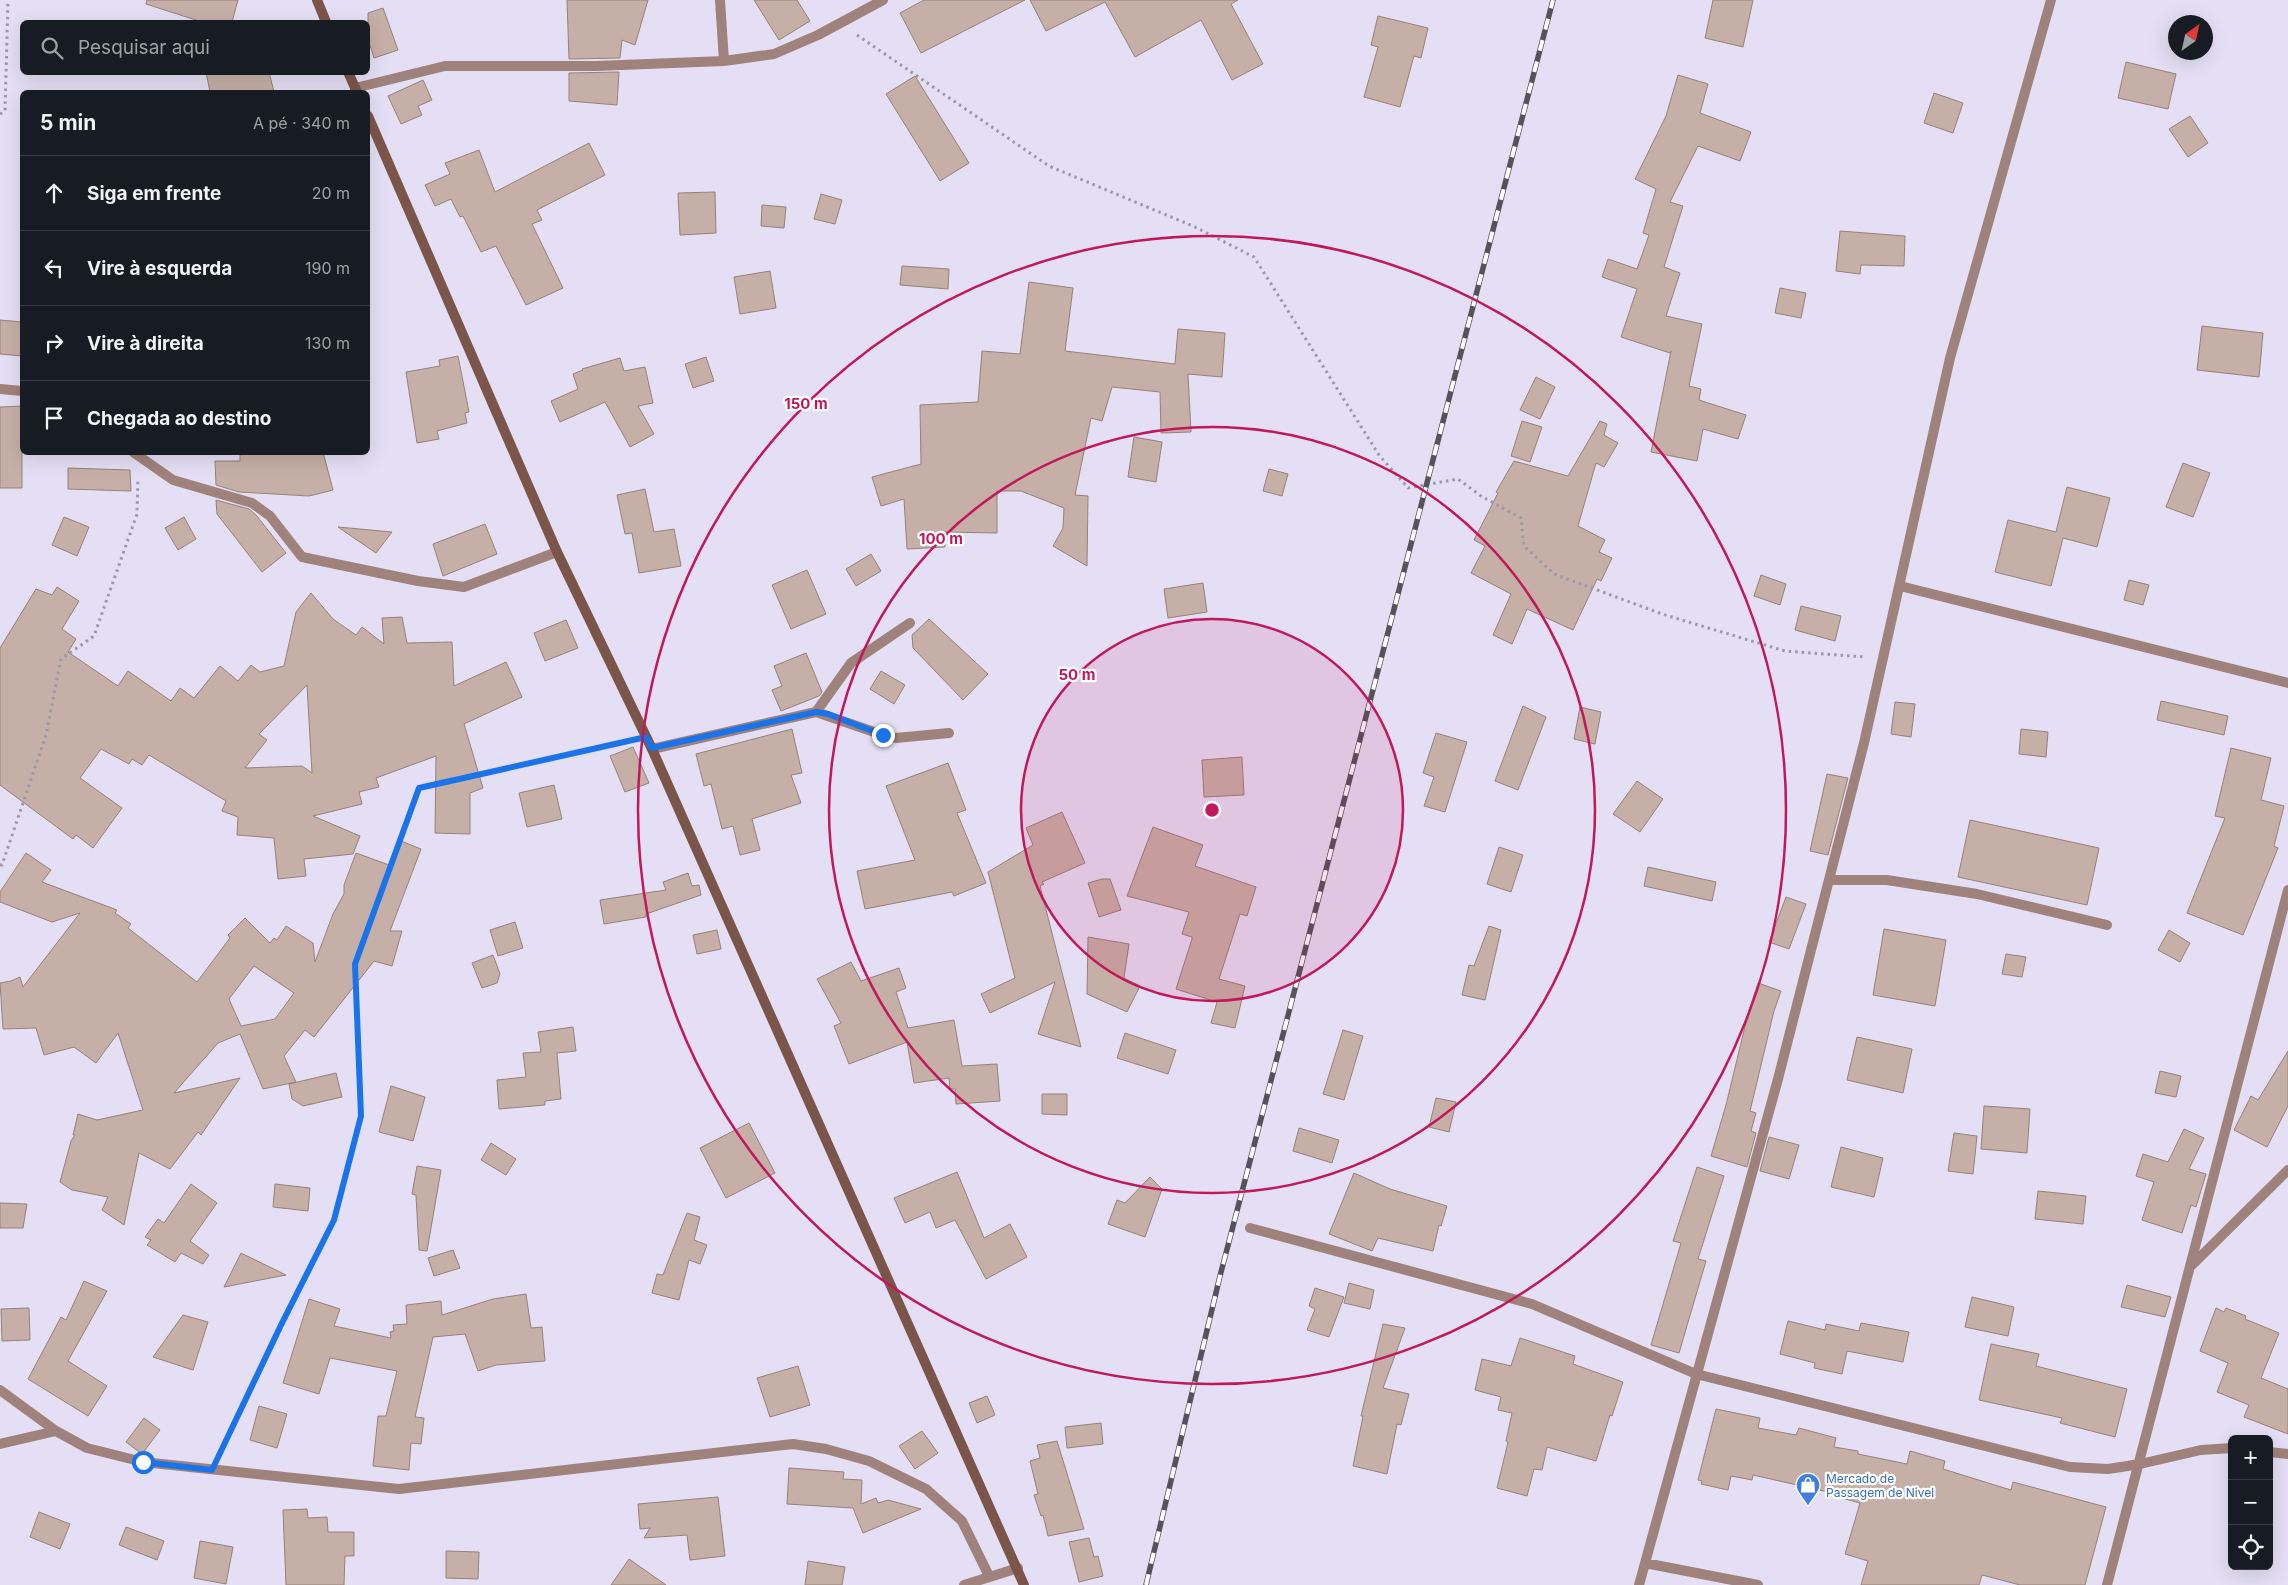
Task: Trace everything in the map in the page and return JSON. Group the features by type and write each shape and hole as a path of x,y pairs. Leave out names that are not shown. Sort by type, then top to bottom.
{"main road":[{"path":"317,0 325,20"},
{"path":"349,75 356,90"},
{"path":"370,121 557,552 652,748 1024,1585"}],"street":[{"path":"720,0 724,61"},
{"path":"356,90 445,66 596,66 724,61 774,54 840,24 883,0"},
{"path":"1639,1585 1778,1079 1829,880 1900,586 1950,358 2051,0"},
{"path":"0,389 20,391"},
{"path":"136,455 173,480 252,503 270,516 302,557 418,581 464,587 557,552"},
{"path":"1900,586 2288,683"},
{"path":"816,712 851,663 910,623"},
{"path":"652,748 816,712 896,738 949,733"},
{"path":"1829,880 1887,880 1968,892 2106,925"},
{"path":"2108,1585 2288,890"},
{"path":"2192,1266 2288,1170"},
{"path":"1250,1228 1532,1304 1696,1374 2070,1467 2108,1470 2201,1450 2228,1448"},
{"path":"0,1390 56,1430 88,1448 143,1462 399,1489 793,1444 826,1449 870,1461 926,1489 962,1521 989,1576"},
{"path":"0,1444 56,1430"},
{"path":"2273,1452 2288,1454"},
{"path":"1645,1563 1758,1585"},
{"path":"964,1585 1018,1568"}],"path":[{"path":"0,114 5,111 8,0"},
{"path":"840,24 1049,166 1195,227 1254,257 1379,455 1408,488 1458,479 1481,496 1520,518 1524,546 1554,574 1662,614 1785,651 1883,658"},
{"path":"0,865 46,735 61,659 94,636 137,514 136,455"},
{"path":"212,1470 281,1325 334,1220 361,1116 355,964 419,788 646,737"}],"building":[{"path":"147,0 238,0 233,20 196,20 146,4"},
{"path":"567,0 648,0 635,45 622,40 620,58 569,59"},
{"path":"754,0 797,0 810,21 779,40"},
{"path":"924,0 1025,0 921,53 900,13"},
{"path":"1030,0 1238,0 1231,4 1263,64 1232,80 1201,20 1135,57 1105,2 1046,31"},
{"path":"1713,0 1753,0 1743,47 1705,38"},
{"path":"383,8 398,50 374,58 370,45 370,20 368,20 368,13"},
{"path":"1378,16 1428,28 1421,58 1414,56 1400,107 1364,97 1378,47 1371,45"},
{"path":"2126,62 2176,74 2168,109 2118,98"},
{"path":"619,72 617,105 569,101 569,73"},
{"path":"207,75 270,75 274,90 210,90"},
{"path":"1678,75 1708,84 1700,113 1751,132 1740,161 1698,146 1670,202 1683,206 1664,267 1680,273 1666,316 1702,324 1689,386 1701,389 1699,400 1746,415 1738,439 1703,429 1697,461 1651,452 1671,351 1670,353 1621,337 1637,289 1602,277 1608,259 1637,269 1649,235 1643,233 1656,189 1635,179 1666,116"},
{"path":"915,76 969,163 940,181 886,94"},
{"path":"423,80 432,100 418,106 422,115 401,124 388,96"},
{"path":"1934,93 1963,103 1953,133 1924,123"},
{"path":"2190,116 2208,143 2188,157 2169,129"},
{"path":"589,143 605,175 537,210 542,220 532,224 563,288 526,305 496,246 481,252 463,216 460,217 451,199 435,206 425,185 450,174 445,163 479,150 495,192"},
{"path":"715,192 716,233 680,235 678,193"},
{"path":"821,194 842,200 835,224 814,219"},
{"path":"762,205 786,207 784,228 761,226"},
{"path":"1840,231 1905,236 1904,266 1861,265 1860,274 1836,271"},
{"path":"902,266 949,269 948,289 900,285"},
{"path":"770,271 776,308 740,314 734,277"},
{"path":"1029,282 1073,288 1065,351 1175,364 1178,329 1225,333 1222,377 1188,374 1191,432 1161,433 1160,392 1112,387 1102,421 1091,418 1075,495 1088,496 1087,566 1053,546 1063,528 1064,508 1021,491 997,491 997,533 945,532 945,547 907,549 904,499 881,506 872,477 921,464 920,405 978,402 982,351 1020,354"},
{"path":"1780,288 1806,293 1801,318 1775,313"},
{"path":"0,320 20,322 20,356 0,354"},
{"path":"2202,326 2263,333 2259,377 2197,370"},
{"path":"458,356 469,412 465,413 467,423 437,431 439,439 417,443 406,372 440,366 439,360"},
{"path":"706,357 714,381 693,388 685,364"},
{"path":"620,358 624,371 645,367 653,403 638,406 654,434 630,447 605,402 560,422 551,401 578,389 573,374 582,369"},
{"path":"1536,377 1555,387 1540,419 1520,410"},
{"path":"20,406 22,488 0,488 0,407"},
{"path":"1522,421 1542,427 1530,462 1511,456"},
{"path":"1600,421 1607,424 1604,435 1618,443 1604,467 1596,463 1578,526 1605,540 1599,552 1612,558 1601,581 1597,579 1573,630 1527,609 1512,644 1493,635 1511,594 1471,573 1485,546 1474,540 1498,493 1496,492 1514,461 1568,476"},
{"path":"1134,437 1162,442 1156,482 1128,477"},
{"path":"240,455 324,455 333,490 309,496 239,492 216,485 215,461 240,461"},
{"path":"2183,463 2210,473 2193,517 2166,507"},
{"path":"68,468 130,470 131,491 68,489"},
{"path":"1269,469 1288,474 1282,496 1263,491"},
{"path":"2067,487 2110,498 2097,547 2063,538 2051,586 1995,572 2008,520 2056,532"},
{"path":"645,489 654,532 674,529 681,566 639,573 632,533 625,534 617,495"},
{"path":"216,500 249,509 286,553 262,572 217,514"},
{"path":"64,517 89,527 77,556 52,545"},
{"path":"184,517 196,539 178,550 165,528"},
{"path":"485,524 497,554 443,576 433,544"},
{"path":"338,527 392,532 376,553"},
{"path":"871,554 881,571 856,586 846,569"},
{"path":"807,570 826,614 791,629 772,585"},
{"path":"1761,575 1786,584 1780,605 1754,596"},
{"path":"2129,580 2149,585 2143,605 2124,600"},
{"path":"1203,583 1207,612 1168,618 1164,589"},
{"path":"57,587 79,601 62,629 76,639 68,652 118,686 128,671 171,701 180,688 194,698 220,666 238,681 251,665 260,672 284,666 296,612 311,593 333,619 356,635 362,627 384,644 382,618 402,617 407,643 452,642 454,686 506,662 522,697 464,724 483,788 470,793 470,834 435,833 436,756 376,778 379,787 359,792 362,804 313,816 360,836 353,854 304,859 306,876 278,879 274,838 237,835 238,817 222,811 226,801 149,755 142,765 132,759 129,764 101,749 80,778 122,808 93,848 76,835 73,839 0,785 0,648 36,589 52,595","holes":["307,685 312,773 302,766 245,768 267,740 259,734"]},
{"path":"1801,606 1841,616 1835,641 1795,630"},
{"path":"929,619 988,674 963,700 913,648 912,635"},
{"path":"566,620 578,648 545,661 534,633"},
{"path":"806,653 822,692 819,696 781,711 772,690 782,686 774,666"},
{"path":"881,671 905,685 894,704 870,689"},
{"path":"2161,701 2228,716 2224,735 2157,720"},
{"path":"1895,702 1915,704 1911,737 1891,734"},
{"path":"1523,706 1546,717 1518,790 1495,781"},
{"path":"1580,707 1601,712 1595,744 1574,739"},
{"path":"792,729 802,773 791,775 801,803 752,819 760,850 740,855 733,826 722,829 711,784 704,786 696,754"},
{"path":"2021,729 2048,732 2046,757 2019,754"},
{"path":"1436,733 1467,742 1445,812 1424,806 1434,777 1423,773"},
{"path":"633,747 649,783 625,792 610,756"},
{"path":"2231,748 2271,758 2261,800 2284,806 2274,846 2278,848 2243,935 2187,913 2225,818 2215,816"},
{"path":"1242,757 1244,795 1204,797 1202,760"},
{"path":"948,763 966,810 957,813 986,883 954,896 952,892 865,909 857,871 915,860 886,786"},
{"path":"1827,774 1848,778 1828,855 1810,851"},
{"path":"1637,781 1663,799 1640,832 1613,814"},
{"path":"554,785 562,819 527,827 519,793"},
{"path":"1062,812 1085,863 1042,882 1044,884 1040,886 1081,1047 1038,1034 1055,982 990,1013 981,994 1015,978 988,872 1033,845 1026,828"},
{"path":"1970,820 2099,848 2087,905 1958,877"},
{"path":"1153,827 1203,845 1195,866 1256,887 1247,916 1240,914 1219,979 1245,986 1235,1028 1211,1023 1217,1002 1176,989 1192,939 1192,937 1182,934 1189,912 1127,896"},
{"path":"401,841 421,849 390,931 402,931 392,966 374,961 314,1037 305,1030 284,1056 296,1082 263,1089 240,1034 218,1043 174,1093 240,1078 201,1135 198,1132 170,1169 139,1153 124,1225 102,1210 108,1197 72,1190 60,1182 71,1141 75,1135 73,1135 78,1114 97,1120 143,1110 118,1033 96,1063 74,1047 44,1055 36,1028 3,1029 0,983 20,977 23,987 80,913 52,922 0,902 0,892 26,853 51,870 42,882 117,910 115,913 131,924 128,928 197,982 230,938 228,935 245,918 270,943 274,938 277,940 286,926 313,943 315,962 333,914 344,894 344,885 356,853 392,866","holes":["254,966 294,993 275,1019 241,1026 229,999"]},
{"path":"1499,847 1523,855 1511,892 1487,884"},
{"path":"1648,867 1716,882 1712,901 1644,886"},
{"path":"688,873 692,886 699,885 701,895 646,914 646,917 604,924 600,900 666,890 663,882"},
{"path":"1110,879 1121,910 1099,917 1088,883"},
{"path":"1786,897 1806,904 1789,949 1769,942"},
{"path":"515,922 523,948 498,956 490,930"},
{"path":"1489,926 1501,930 1485,1000 1462,995 1469,965 1474,966"},
{"path":"1884,929 1946,940 1935,1006 1873,995"},
{"path":"717,930 721,949 697,954 693,935"},
{"path":"2169,930 2190,943 2180,962 2158,950"},
{"path":"1088,937 1129,944 1124,978 1140,986 1127,1012 1087,994"},
{"path":"2006,954 2026,957 2022,977 2002,974"},
{"path":"493,955 500,974 497,983 482,988 472,963"},
{"path":"851,962 861,981 899,968 906,988 896,992 908,1028 954,1020 962,1066 997,1064 1000,1101 956,1104 955,1089 950,1089 949,1078 914,1083 907,1042 849,1064 834,1026 841,1023 817,979"},
{"path":"1758,983 1781,991 1774,1011 1750,1111 1756,1113 1751,1131 1756,1133 1747,1167 1711,1156 1726,1105 1749,1010"},
{"path":"573,1027 576,1051 557,1053 561,1099 545,1101 545,1105 499,1109 497,1080 526,1077 523,1053 541,1052 538,1032"},
{"path":"1343,1030 1363,1036 1344,1100 1323,1094"},
{"path":"1125,1033 1176,1050 1168,1074 1117,1058"},
{"path":"1857,1037 1912,1049 1903,1093 1847,1080"},
{"path":"2288,1051 2288,1106 2267,1147 2234,1130 2251,1096 2258,1100"},
{"path":"2160,1071 2181,1076 2176,1097 2155,1093"},
{"path":"336,1073 342,1097 303,1106 292,1099 289,1084"},
{"path":"391,1086 425,1097 413,1141 379,1132"},
{"path":"1042,1094 1067,1094 1067,1115 1042,1114"},
{"path":"1436,1098 1456,1102 1449,1132 1429,1127"},
{"path":"1984,1106 2030,1109 2027,1153 1981,1149"},
{"path":"749,1123 775,1173 726,1198 700,1148"},
{"path":"1299,1128 1339,1140 1332,1163 1293,1151"},
{"path":"2184,1129 2204,1138 2189,1169 2206,1174 2196,1207 2191,1205 2182,1233 2142,1220 2154,1182 2136,1176 2143,1154 2168,1162"},
{"path":"1954,1133 1977,1136 1973,1174 1948,1171"},
{"path":"1769,1137 1799,1145 1789,1179 1760,1171"},
{"path":"491,1143 516,1159 506,1175 481,1160"},
{"path":"1841,1147 1883,1158 1874,1197 1831,1187"},
{"path":"417,1166 441,1170 427,1251 419,1250 416,1195 412,1194"},
{"path":"1697,1167 1724,1176 1698,1259 1706,1261 1679,1353 1651,1345 1681,1243 1673,1241"},
{"path":"957,1172 984,1238 1010,1224 1027,1257 986,1279 955,1220 936,1228 930,1212 905,1223 894,1198"},
{"path":"1354,1173 1390,1189 1447,1206 1441,1226 1439,1225 1433,1251 1378,1238 1372,1251 1329,1234"},
{"path":"1150,1177 1162,1189 1145,1237 1108,1224 1117,1200 1125,1203"},
{"path":"191,1184 217,1203 190,1241 209,1255 203,1264 181,1253 175,1262 147,1245 151,1240 145,1237 158,1219 164,1223"},
{"path":"275,1184 310,1188 308,1211 273,1207"},
{"path":"2038,1191 2086,1196 2083,1224 2035,1219"},
{"path":"0,1203 27,1204 23,1228 0,1228"},
{"path":"687,1213 700,1217 694,1240 707,1245 700,1264 689,1260 679,1300 652,1293 657,1274 663,1275"},
{"path":"453,1250 460,1268 434,1276 428,1258"},
{"path":"241,1253 286,1275 224,1287"},
{"path":"84,1281 107,1291 68,1361 107,1386 88,1416 28,1379 61,1317 66,1320"},
{"path":"1349,1283 1374,1290 1370,1309 1344,1303"},
{"path":"2127,1285 2171,1297 2165,1317 2121,1307"},
{"path":"1315,1288 1344,1297 1329,1337 1307,1330 1315,1309 1309,1306"},
{"path":"526,1294 531,1328 542,1327 545,1361 496,1365 478,1371 465,1334 433,1337 415,1417 424,1418 421,1444 411,1443 409,1470 373,1466 378,1416 386,1416 397,1371 330,1358 319,1394 283,1383 309,1299 340,1309 334,1326 391,1338 390,1332 394,1331 393,1325 407,1324 406,1305 441,1301 442,1315 493,1299"},
{"path":"1972,1297 2014,1307 2008,1336 1965,1327"},
{"path":"29,1308 30,1340 2,1341 1,1309"},
{"path":"2216,1308 2224,1312 2226,1308 2246,1316 2245,1319 2279,1333 2261,1378 2288,1389 2288,1434 2244,1417 2249,1405 2217,1392 2228,1363 2200,1351"},
{"path":"183,1315 208,1322 193,1370 153,1357"},
{"path":"1788,1321 1825,1330 1826,1324 1859,1331 1861,1323 1909,1332 1903,1362 1847,1351 1842,1374 1814,1368 1815,1363 1780,1354"},
{"path":"1383,1324 1405,1328 1383,1388 1409,1394 1401,1425 1397,1424 1387,1474 1353,1466 1363,1416 1361,1416"},
{"path":"1520,1338 1575,1356 1573,1364 1623,1382 1612,1416 1610,1415 1596,1461 1547,1447 1542,1470 1534,1469 1527,1496 1497,1488 1508,1442 1506,1441 1512,1413 1498,1410 1501,1397 1475,1390 1482,1359 1511,1366"},
{"path":"1991,1344 2039,1354 2036,1366 2127,1389 2115,1437 2060,1423 2062,1418 1979,1400"},
{"path":"798,1366 810,1405 770,1417 757,1378"},
{"path":"987,1396 995,1415 977,1423 969,1403"},
{"path":"259,1406 287,1414 277,1448 250,1440"},
{"path":"1716,1409 1760,1418 1758,1428 1796,1435 1799,1428 1836,1438 1834,1447 1858,1451 1858,1454 1907,1464 1910,1451 1945,1461 1943,1469 2011,1490 2013,1482 2106,1507 2085,1585 2020,1585 1982,1575 1979,1585 1861,1585 1868,1561 1845,1554 1860,1503 1827,1494 1828,1492 1753,1475 1752,1480 1731,1476 1728,1490 1701,1484 1702,1481 1698,1480"},
{"path":"144,1418 160,1430 142,1454 126,1442"},
{"path":"1101,1423 1103,1444 1067,1448 1065,1427"},
{"path":"922,1431 938,1453 915,1469 899,1446"},
{"path":"1057,1441 1084,1529 1048,1536 1043,1515 1041,1516 1034,1495 1038,1494 1030,1461 1040,1458 1037,1445"},
{"path":"789,1468 844,1472 843,1479 862,1480 861,1504 876,1498 878,1503 888,1500 921,1509 863,1533 853,1508 787,1504"},
{"path":"718,1497 725,1556 690,1560 687,1535 644,1538 650,1528 640,1529 638,1504"},
{"path":"307,1509 308,1518 327,1517 328,1532 354,1532 354,1556 345,1556 344,1585 286,1585 283,1510"},
{"path":"39,1512 70,1524 60,1549 30,1537"},
{"path":"126,1527 164,1541 157,1560 119,1545"},
{"path":"1089,1538 1094,1557 1098,1556 1103,1576 1079,1582 1069,1542"},
{"path":"200,1541 233,1547 226,1584 194,1578"},
{"path":"446,1551 479,1552 478,1579 446,1578"},
{"path":"629,1559 666,1585 611,1585"},
{"path":"808,1561 845,1567 842,1585 805,1585"}],"railway":[{"path":"1146,1585 1220,1276 1553,0"}],"place":[{"name":"Mercado de Passagem de Nivel","path":"1808,1506"}],"route":[{"path":"143,1462 212,1470 281,1325 334,1220 361,1116 355,964 419,788 646,737 652,748 816,712 828,714 883,735"}]}
